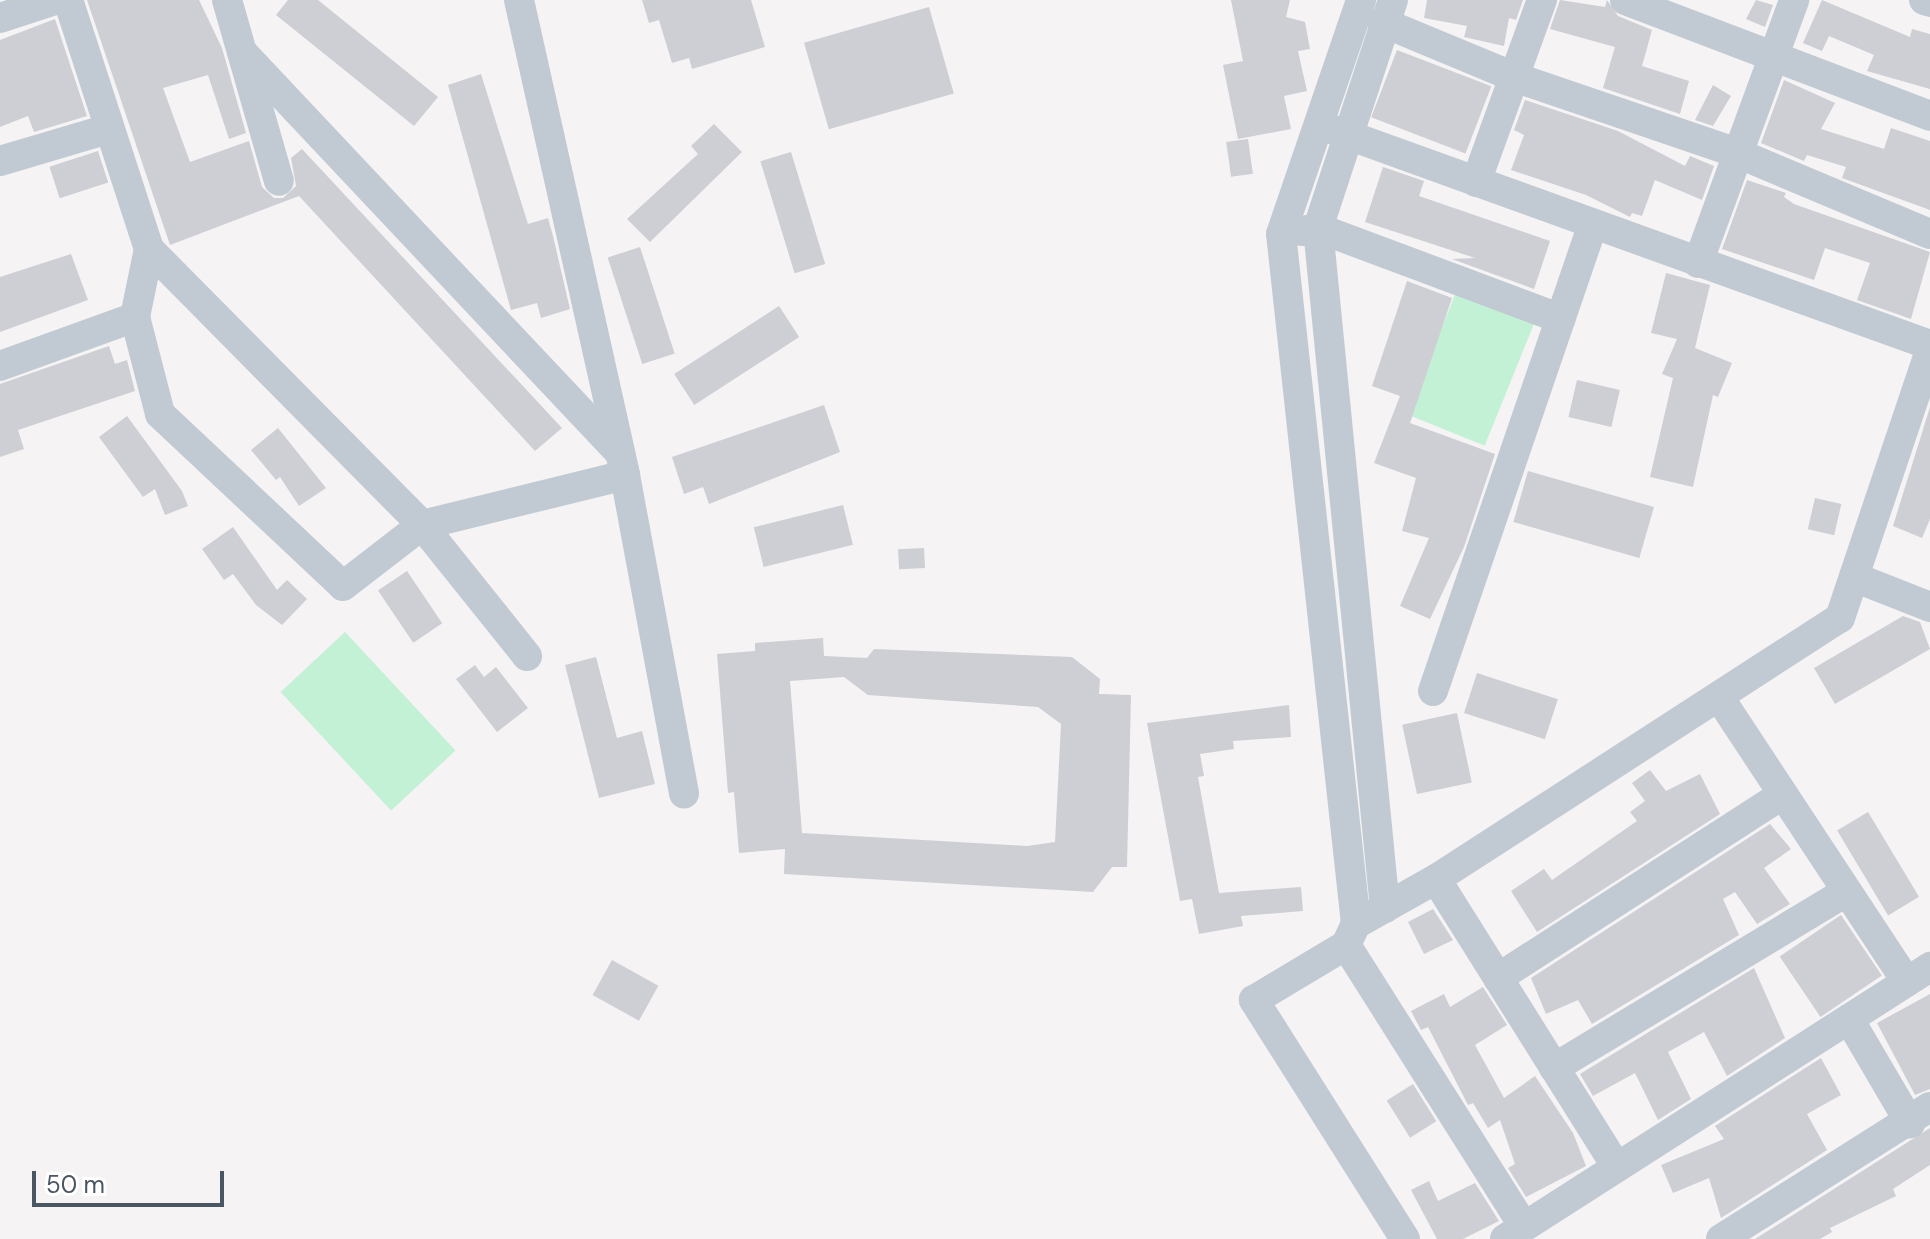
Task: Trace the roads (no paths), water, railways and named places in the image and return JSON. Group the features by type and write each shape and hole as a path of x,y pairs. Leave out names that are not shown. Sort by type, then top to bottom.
{"street":[{"path":"0,18 55,0"},
{"path":"68,0 149,249 422,525 527,656"},
{"path":"227,0 279,181"},
{"path":"519,0 622,464 684,794"},
{"path":"1361,0 1315,124 1281,234 1351,934 1514,1233 1919,975 1847,891 1719,697"},
{"path":"1476,182 1542,0"},
{"path":"1625,0 1930,116"},
{"path":"1698,263 1771,56 1794,0"},
{"path":"1924,0 1930,2"},
{"path":"1385,908 1318,228 1388,11 1514,77 1737,153 1930,234"},
{"path":"242,52 622,464"},
{"path":"1315,124 1930,348 1840,618 1436,879 1385,908 1254,1000 1405,1239"},
{"path":"0,161 108,129"},
{"path":"1433,691 1593,225"},
{"path":"1281,234 1318,228 1561,319"},
{"path":"149,249 135,317 160,414 343,586 422,525 622,464"},
{"path":"0,366 135,317"},
{"path":"1854,577 1930,607"},
{"path":"1498,978 1783,794"},
{"path":"1436,879 1617,1167"},
{"path":"1554,1068 1847,891"},
{"path":"1721,1239 1920,1115 1849,1019"}]}
